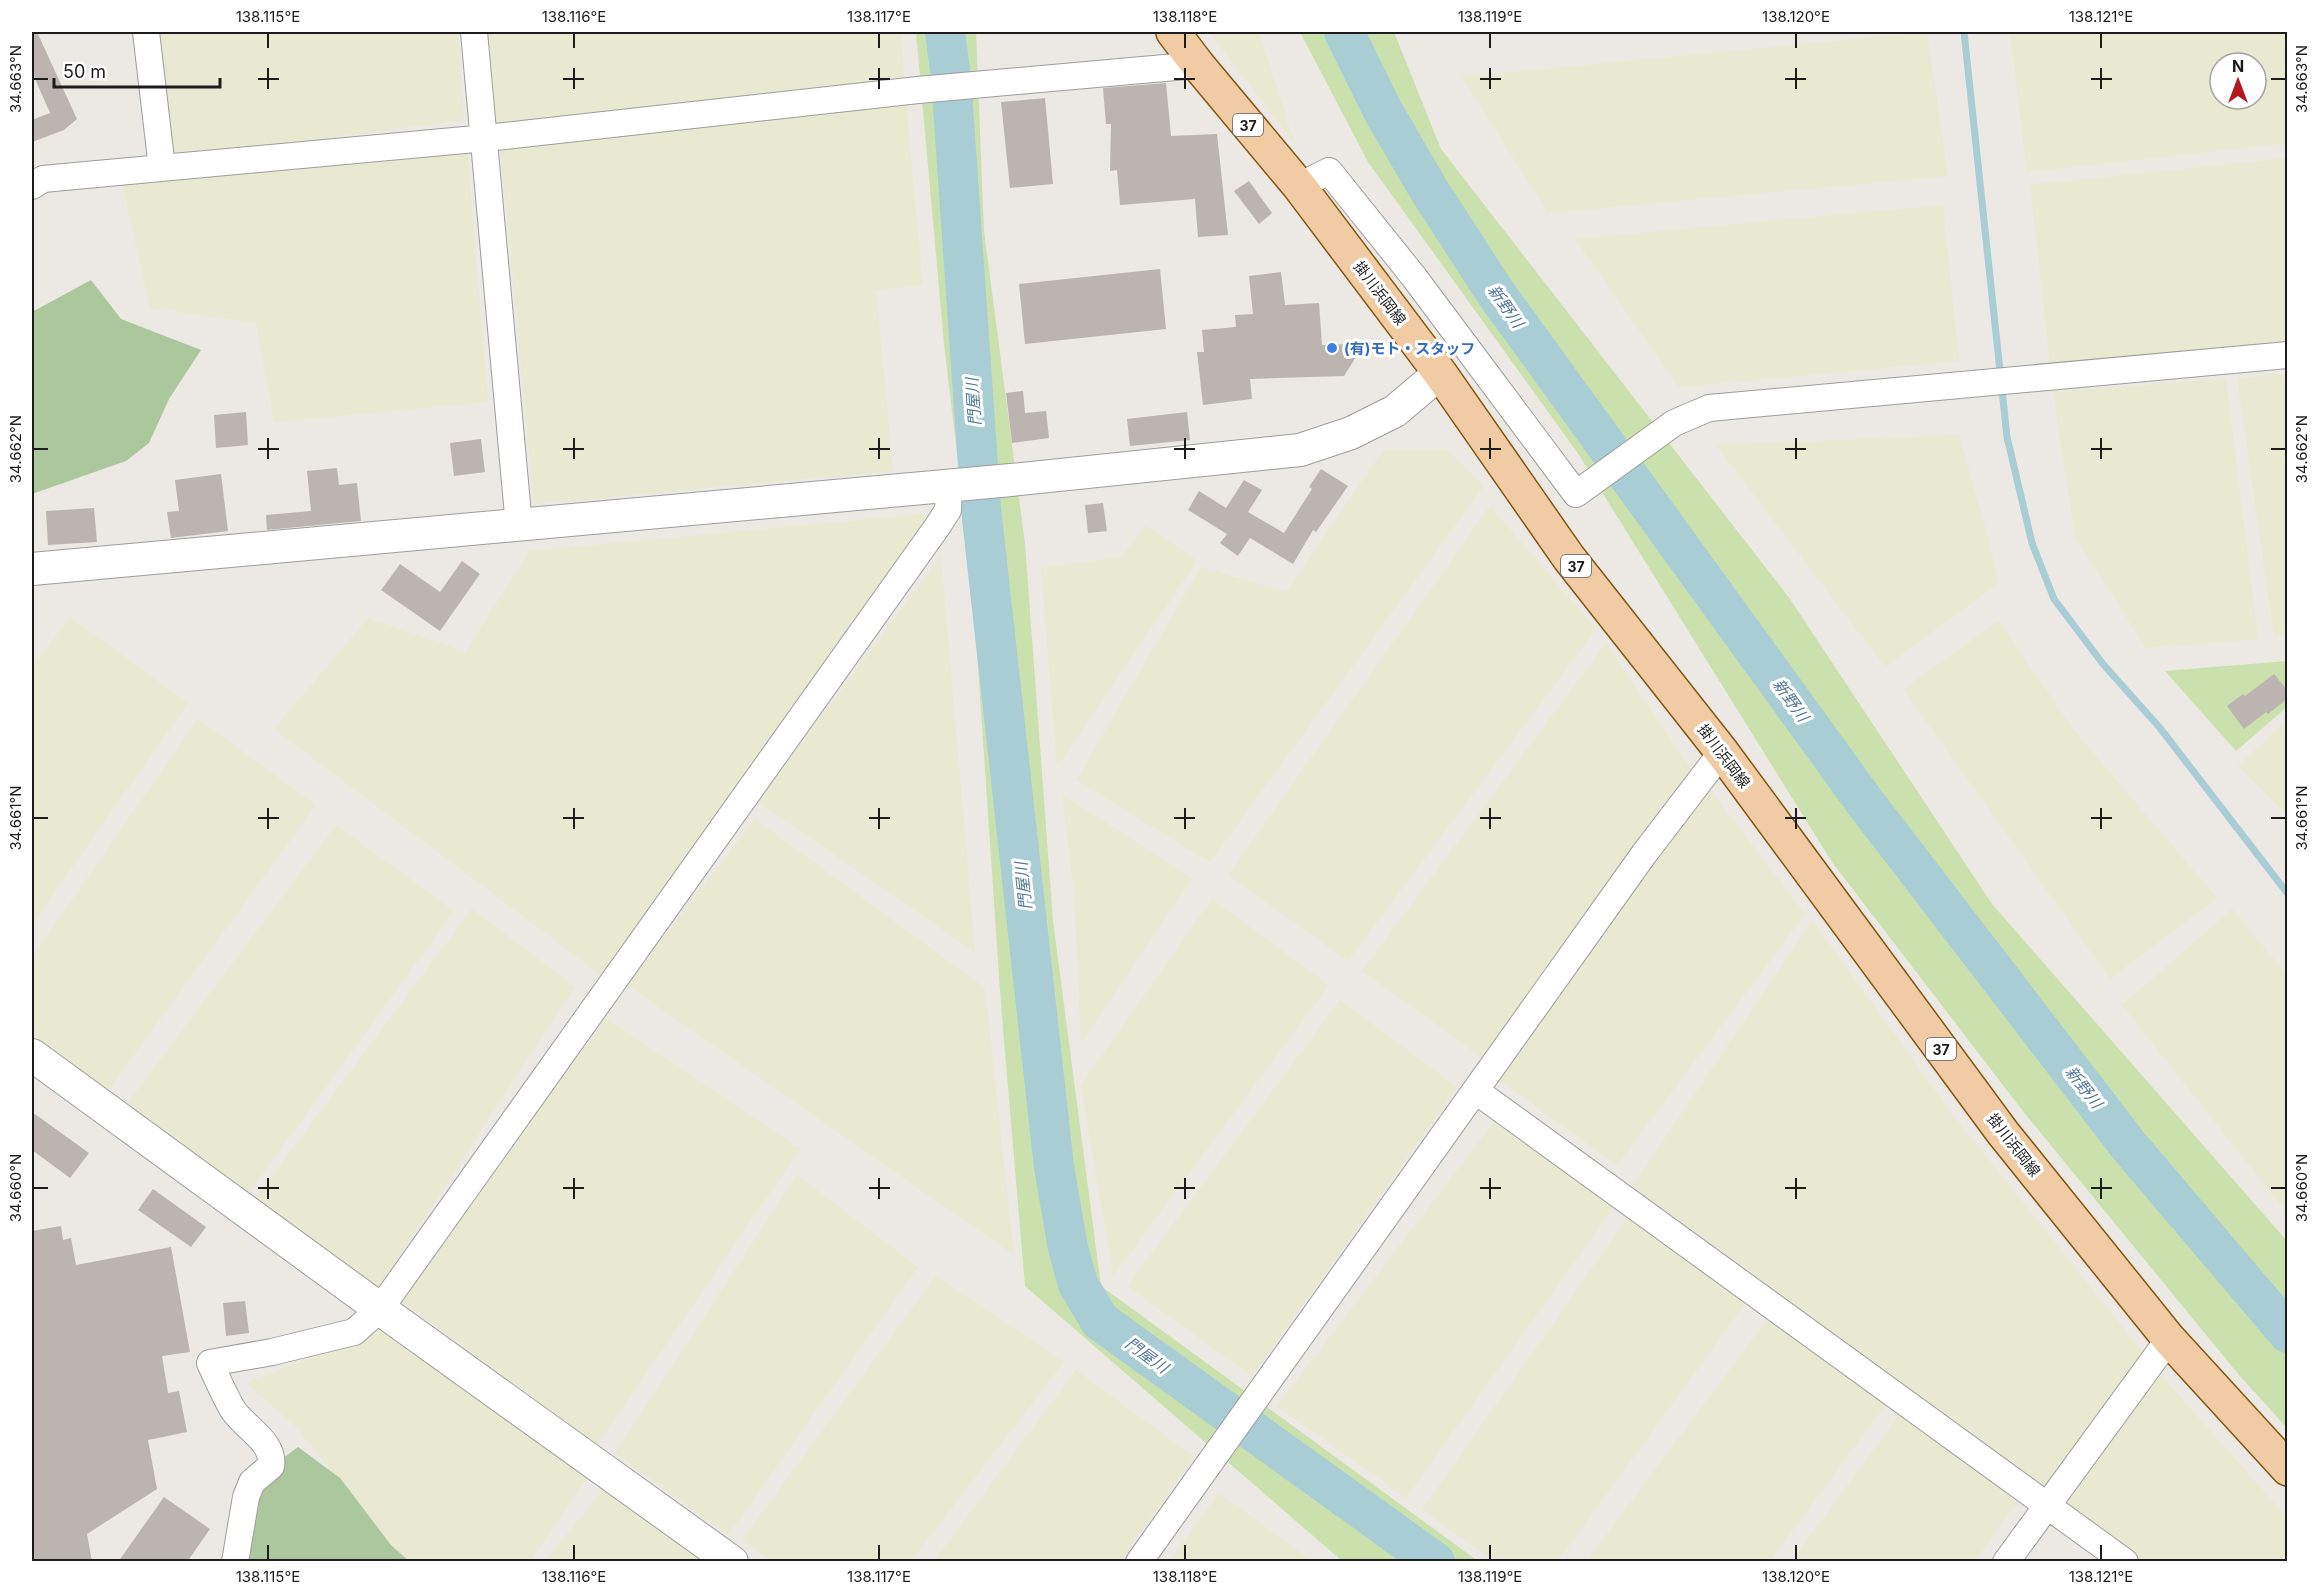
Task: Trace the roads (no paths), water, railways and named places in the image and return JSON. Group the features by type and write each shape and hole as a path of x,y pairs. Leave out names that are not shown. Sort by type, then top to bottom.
{"main road":[{"name":"掛川浜岡線","path":"1173,32 1299,186 1440,373 1569,558 1722,752 2003,1133 2169,1339 2288,1469"}],"street":[{"path":"146,32 162,168"},
{"path":"474,32 486,138 519,525"},
{"path":"32,186 43,179 486,138 918,90 1198,65"},
{"path":"1299,186 1329,171 1414,277 1576,494 1674,423 1709,408 2288,355"},
{"path":"32,568 1011,480 1300,450 1351,434 1395,411 1440,373"},
{"path":"235,1562 246,1497 252,1482 271,1466 272,1458 268,1448 233,1410 210,1363 272,1352 354,1332 381,1309 938,527 948,510 949,485"},
{"path":"1139,1562 1264,1390 1644,854 1722,752"},
{"path":"32,1055 732,1562"},
{"path":"1476,1091 2125,1562"},
{"path":"2006,1562 2169,1339"}],"waterway":[{"name":"門屋川","path":"945,32 951,78 981,509 1054,1167 1068,1248 1078,1284 1100,1321 1435,1562"},
{"name":"新野川","path":"1344,32 1383,111 1429,190 1495,292 1864,801 2129,1146 2288,1333"},
{"path":"1964,32 2007,437 2032,543 2054,599 2103,664 2160,728 2288,894"}],"place":[{"name":"(有)モト・スタッフ","path":"1332,348"}]}
